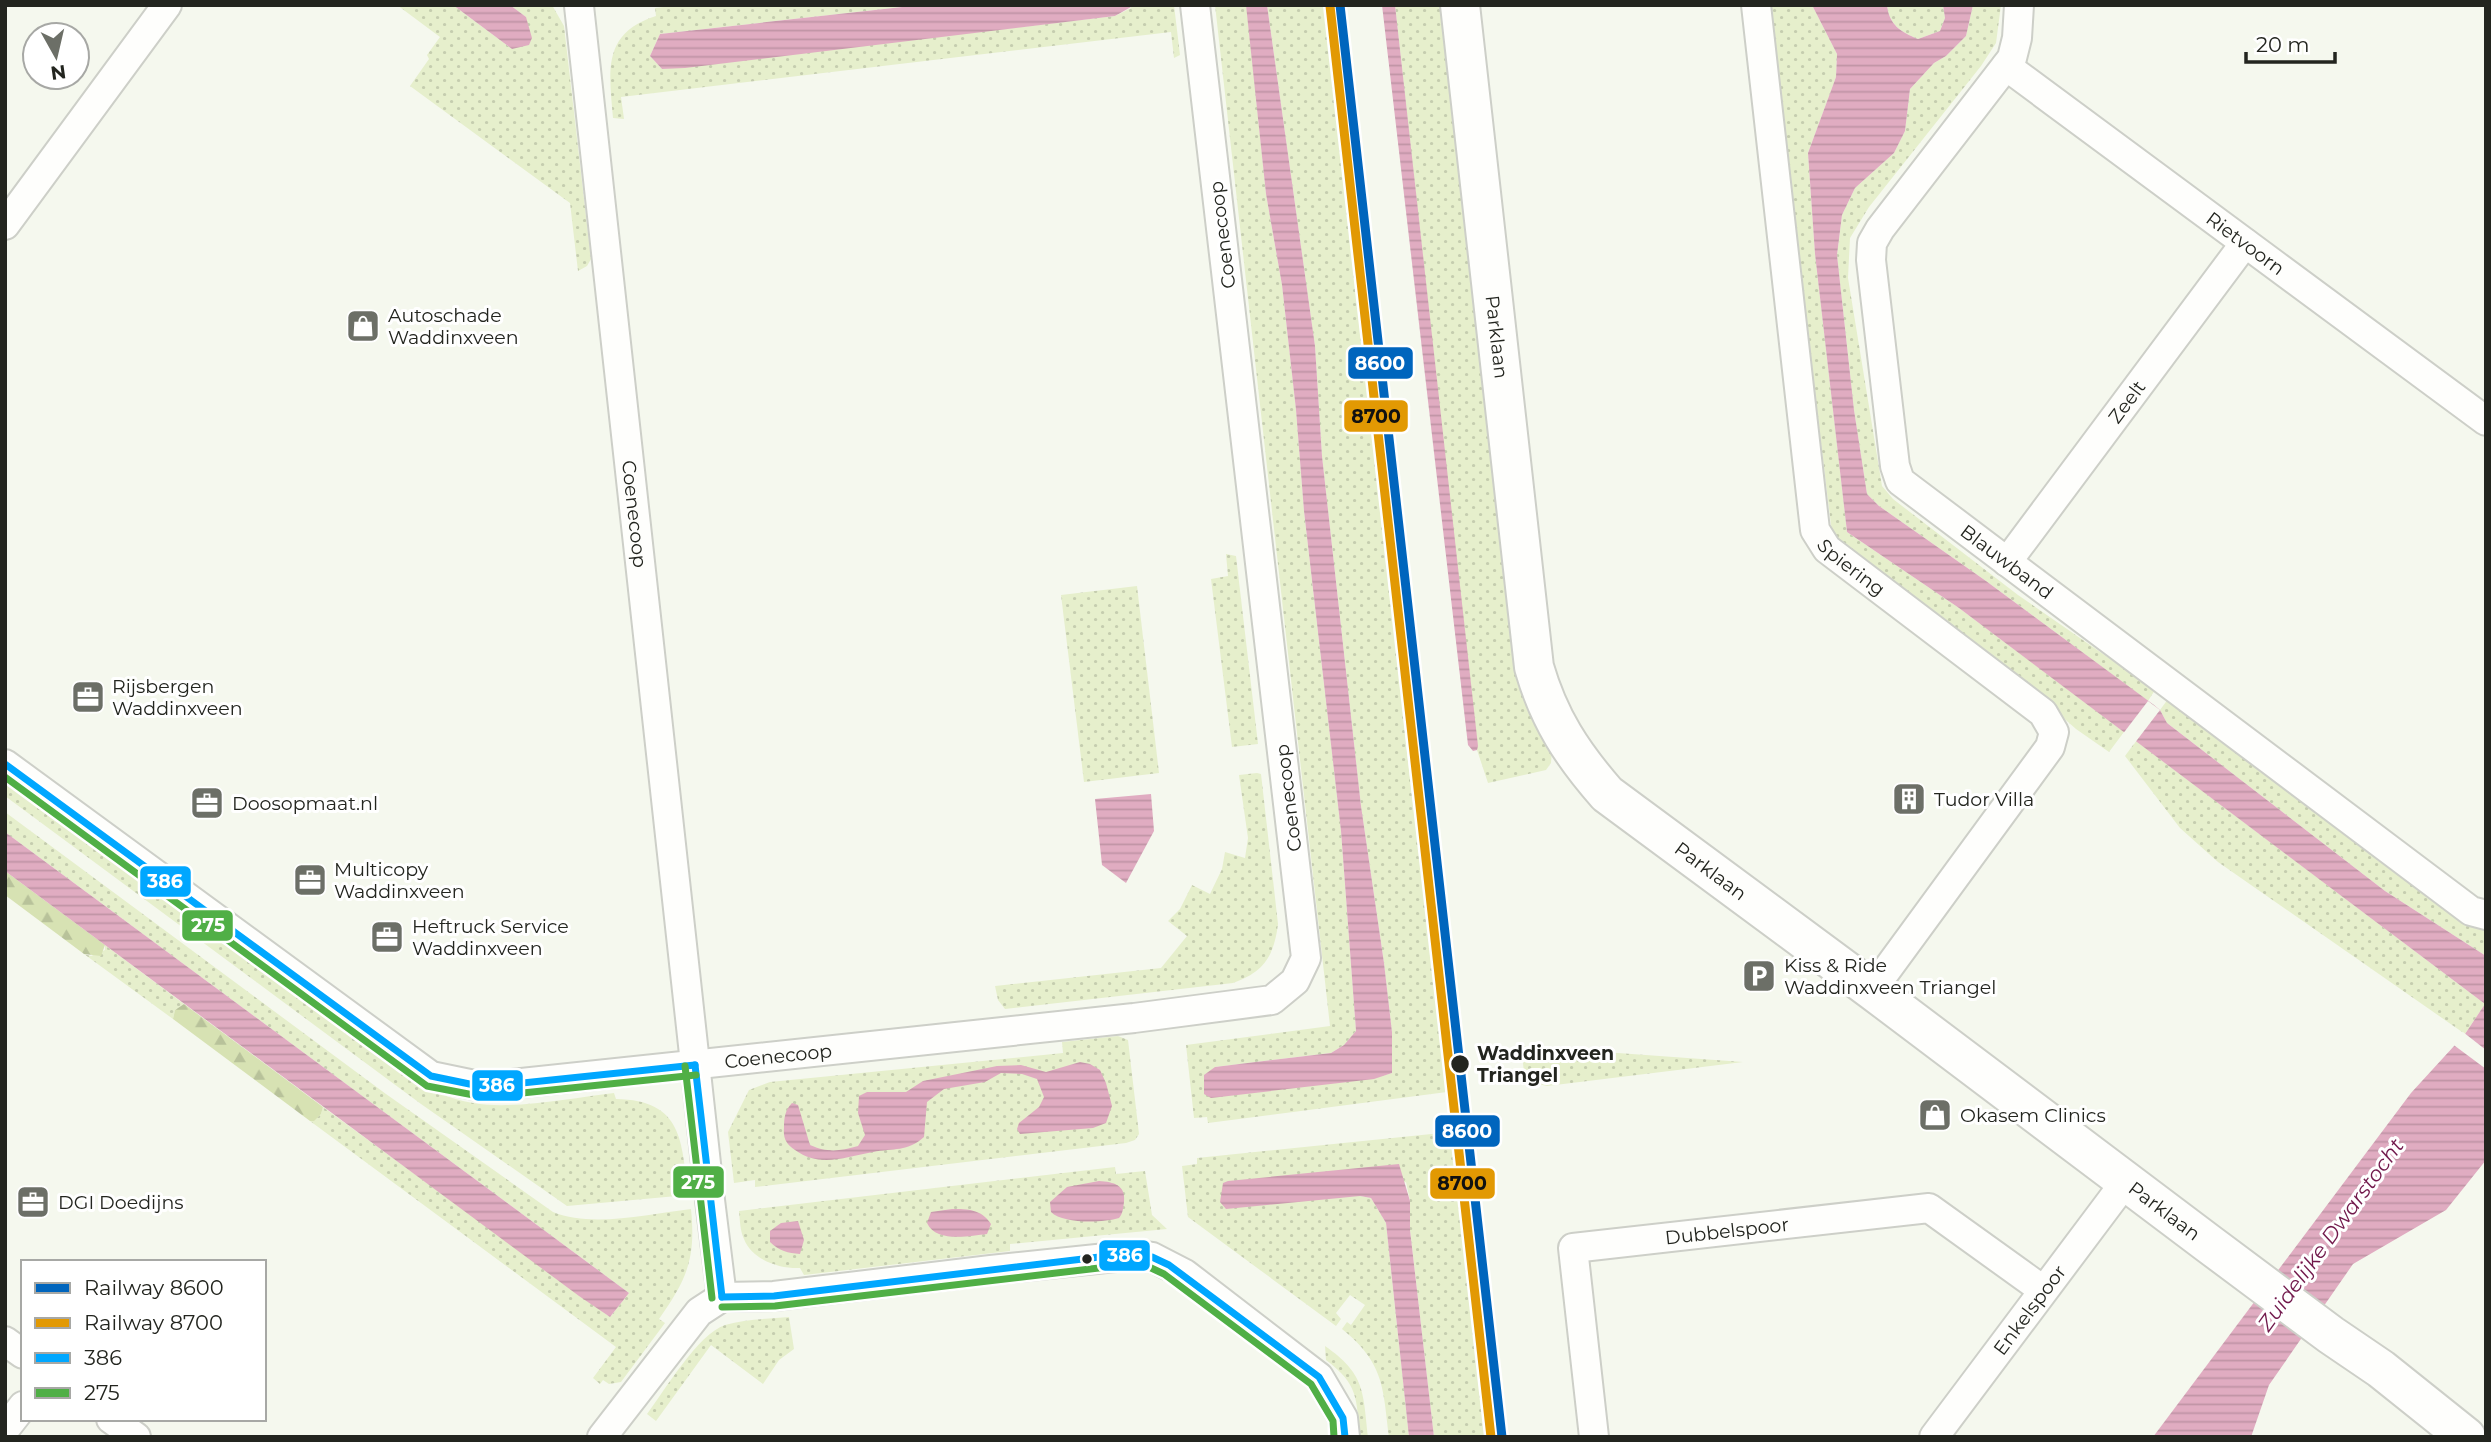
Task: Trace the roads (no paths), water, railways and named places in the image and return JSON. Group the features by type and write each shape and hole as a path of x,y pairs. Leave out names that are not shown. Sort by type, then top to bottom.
{"street":[{"path":"5,225 167,5"},
{"name":"Coenecoop","path":"580,5 722,1297"},
{"name":"Coenecoop","path":"5,764 431,1076 484,1087 1121,1020 1272,1000 1295,981 1307,958 1195,5"},
{"name":"Parklaan","path":"1460,5 1534,667 1544,701 1581,764 1607,794 2330,1335 2381,1369 2465,1437"},
{"name":"Spiering","path":"1756,5 1815,530 1827,549 2043,713 2054,732 2050,747 1872,990"},
{"name":"Blauwband","path":"2019,5 2016,48 2006,66 1872,243 1871,260 1895,466 1900,481 2471,911 2486,915"},
{"name":"Rietvoorn","path":"2006,66 2486,421"},
{"name":"Zeelt","path":"2007,562 2245,243"},
{"name":"Enkelspoor","path":"1934,1437 2126,1181"},
{"name":"Dubbelspoor","path":"1594,1437 1573,1248 1929,1208 2043,1290"},
{"path":"602,1437 699,1312 722,1297 774,1296 1116,1255 1152,1257 1185,1274 1319,1377 1343,1418 1345,1437"},
{"path":"5,1341 21,1353"},
{"path":"5,1430 21,1409"},
{"path":"114,1421 136,1437"}],"water":[{"path":"453,5 510,5 526,17 532,38 529,45 512,49"},
{"path":"920,5 1131,7 1115,16 685,68 662,69 650,56 660,34"},
{"path":"1246,5 1267,5 1315,346 1322,456 1361,806 1392,1032 1392,1073 1374,1079 1211,1098 1204,1094 1204,1075 1215,1067 1331,1053 1344,1045 1356,1031 1341,831 1304,511 1296,410 1282,285 1266,194"},
{"path":"1382,5 1395,5 1478,746 1477,750 1473,751 1468,745"},
{"name":"Zuidelijke Dwarstocht","path":"1812,5 1887,5 1893,23 1906,34 1918,39 1940,31 1945,18 1943,5 1973,5 1966,36 1946,56 1934,63 1910,89 1905,131 1894,153 1855,188 1842,215 1837,255 1854,410 1867,494 1879,506 2154,705 2167,723 2385,891 2486,956 2486,1160 2446,1210 2353,1264 2269,1385 2251,1437 2153,1437 2411,1093 2465,1034 2485,1004 1959,608 1847,532 1815,254 1808,153 1836,77 1837,54"},
{"path":"1151,794 1154,831 1126,883 1102,865 1095,799"},
{"path":"5,832 629,1293 610,1317 579,1296 5,871"},
{"path":"1080,1062 1100,1070 1112,1106 1106,1123 1093,1128 1020,1134 1017,1129 1019,1123 1039,1107 1044,1097 1037,1079 1022,1074 1001,1073 985,1082 944,1089 927,1102 924,1137 906,1147 823,1160 804,1155 792,1148 785,1138 785,1118 792,1103 798,1105 810,1145 840,1150 858,1146 865,1135 858,1113 859,1096 867,1092 906,1092 923,1081 997,1066 1021,1065 1046,1072"},
{"path":"1399,1164 1410,1201 1410,1230 1434,1437 1409,1437 1386,1223 1371,1198 1360,1196 1226,1209 1220,1202 1223,1183 1228,1181"},
{"path":"1099,1181 1121,1188 1124,1196 1119,1218 1083,1221 1064,1219 1051,1212 1050,1202 1067,1187"},
{"path":"969,1210 983,1215 991,1224 987,1234 954,1237 931,1229 927,1223 931,1212"},
{"path":"798,1221 804,1240 800,1254 784,1251 770,1242 770,1231 781,1223"}],"rail line":[{"name":"8600","path":"1340,5 1502,1437"},
{"name":"8700","path":"1330,6 1491,1437"}],"place":[{"name":"Autoschade Waddinxveen","path":"363,326"},
{"name":"Rijsbergen Waddinxveen","path":"88,697"},
{"name":"Tudor Villa","path":"1909,799"},
{"name":"Doosopmaat.nl","path":"207,803"},
{"name":"Multicopy Waddinxveen","path":"310,880"},
{"name":"Heftruck Service Waddinxveen","path":"387,937"},
{"name":"Kiss & Ride Waddinxveen Triangel","path":"1759,976"},
{"name":"Waddinxveen Triangel","path":"1460,1064"},
{"name":"Okasem Clinics","path":"1935,1115"},
{"name":"DGI Doedijns","path":"33,1202"}]}
